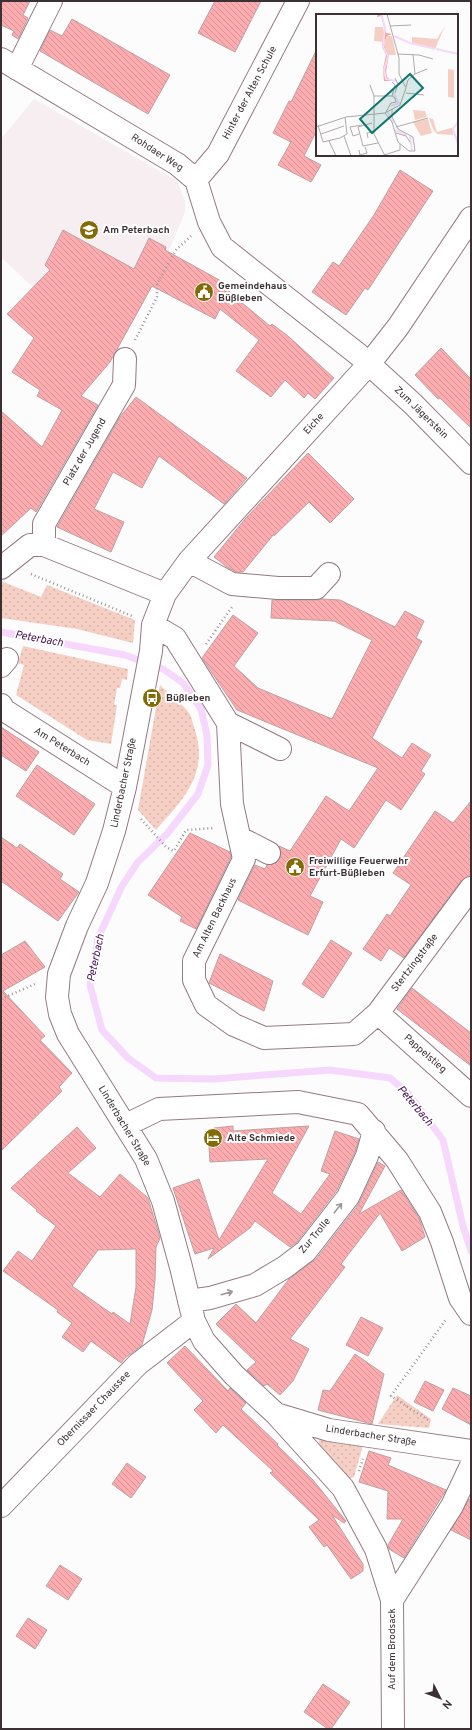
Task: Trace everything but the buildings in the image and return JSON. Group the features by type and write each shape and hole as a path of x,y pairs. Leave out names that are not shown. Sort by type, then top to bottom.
{"street":[{"name":"Rohdaer Weg","path":"51,1 9,64 177,164 196,180"},
{"name":"Hinter der Alten Schule","path":"196,180 218,154 298,1"},
{"path":"196,180 209,222 222,247 369,364"},
{"name":"Eiche","path":"153,625 166,594 189,560 369,364 398,327 471,218"},
{"name":"Platz der Jugend","path":"44,545 44,524 124,385 125,360"},
{"name":"Zum Jägerstein","path":"369,364 414,404 471,463"},
{"path":"4,566 30,545 44,545 166,594"},
{"path":"189,560 232,584 278,588 316,588 329,574"},
{"name":"Linderbacher Straße","path":"153,625 151,651 125,787 114,831 97,883 77,926 59,974 58,1003 60,1014 68,1034 146,1159 156,1182 181,1267 191,1311 204,1341 234,1375 276,1414 329,1430 471,1451"},
{"name":"Am Alten Backhaus","path":"153,625 174,638 228,723 232,804 244,859 194,961 194,980 206,1005 234,1025 264,1038 354,1034"},
{"name":"Am Peterbach","path":"1,705 4,710 125,787"},
{"path":"228,723 280,749"},
{"path":"238,832 269,853"},
{"name":"Stertzingstraße","path":"354,1034 378,1013 471,888"},
{"name":"Pappelstieg","path":"378,1013 471,1096"},
{"path":"126,1125 159,1109 298,1102 358,1114 374,1131 397,1160 430,1212 466,1306"},
{"name":"Zur Trolle","path":"191,1311 210,1298 255,1285 285,1267 306,1251 348,1197 367,1156 374,1131"},
{"name":"Obernissaer Chaussee","path":"1,1506 191,1311"},
{"name":"Auf dem Brodsack","path":"276,1414 343,1488 376,1549 392,1600 393,1729"},
{"path":"392,1600 452,1506 471,1466"}],"path":[{"path":"125,360 157,297 157,284 176,250 209,222"},
{"path":"4,566 153,625"},
{"path":"192,665 247,585"},
{"path":"148,827 166,847 174,851 186,830 238,832"},
{"path":"1,1000 19,990 59,974"},
{"path":"424,1444 428,1421 391,1396 466,1306"},
{"path":"343,1488 356,1480 370,1435"}],"shaded area":[{"name":"Am Peterbach","path":"34,99 177,181 185,201 185,212 170,248 111,361 1,257 1,139"},
{"path":"1,581 41,597 47,585 135,620 133,643 77,629 1,618"},
{"path":"23,646 128,669 127,680 122,679 120,688 117,688 114,705 117,705 111,744 87,740 16,695 24,665 18,663"},
{"path":"160,685 183,706 190,715 195,730 199,760 196,773 184,797 156,830 138,810"},
{"path":"397,1395 431,1419 429,1428 378,1424"},
{"path":"320,1438 363,1445 354,1477 348,1479 318,1446"}],"waterway":[{"name":"Peterbach","path":"1,632 125,655 163,669 183,683 201,709 207,735 208,765 198,794 167,834 138,862 122,886 98,938 90,985 102,1030 128,1058 156,1078 213,1079 330,1070 390,1078 408,1093 443,1140 463,1226 471,1251"}],"place":[{"name":"Am Peterbach","path":"89,230"},
{"name":"Gemeindehaus Büßleben","path":"204,292"},
{"name":"Büßleben","path":"152,698"},
{"name":"Freiwillige Feuerwehr Erfurt-Büßleben","path":"295,867"},
{"name":"Alte Schmiede","path":"213,1138"}]}
